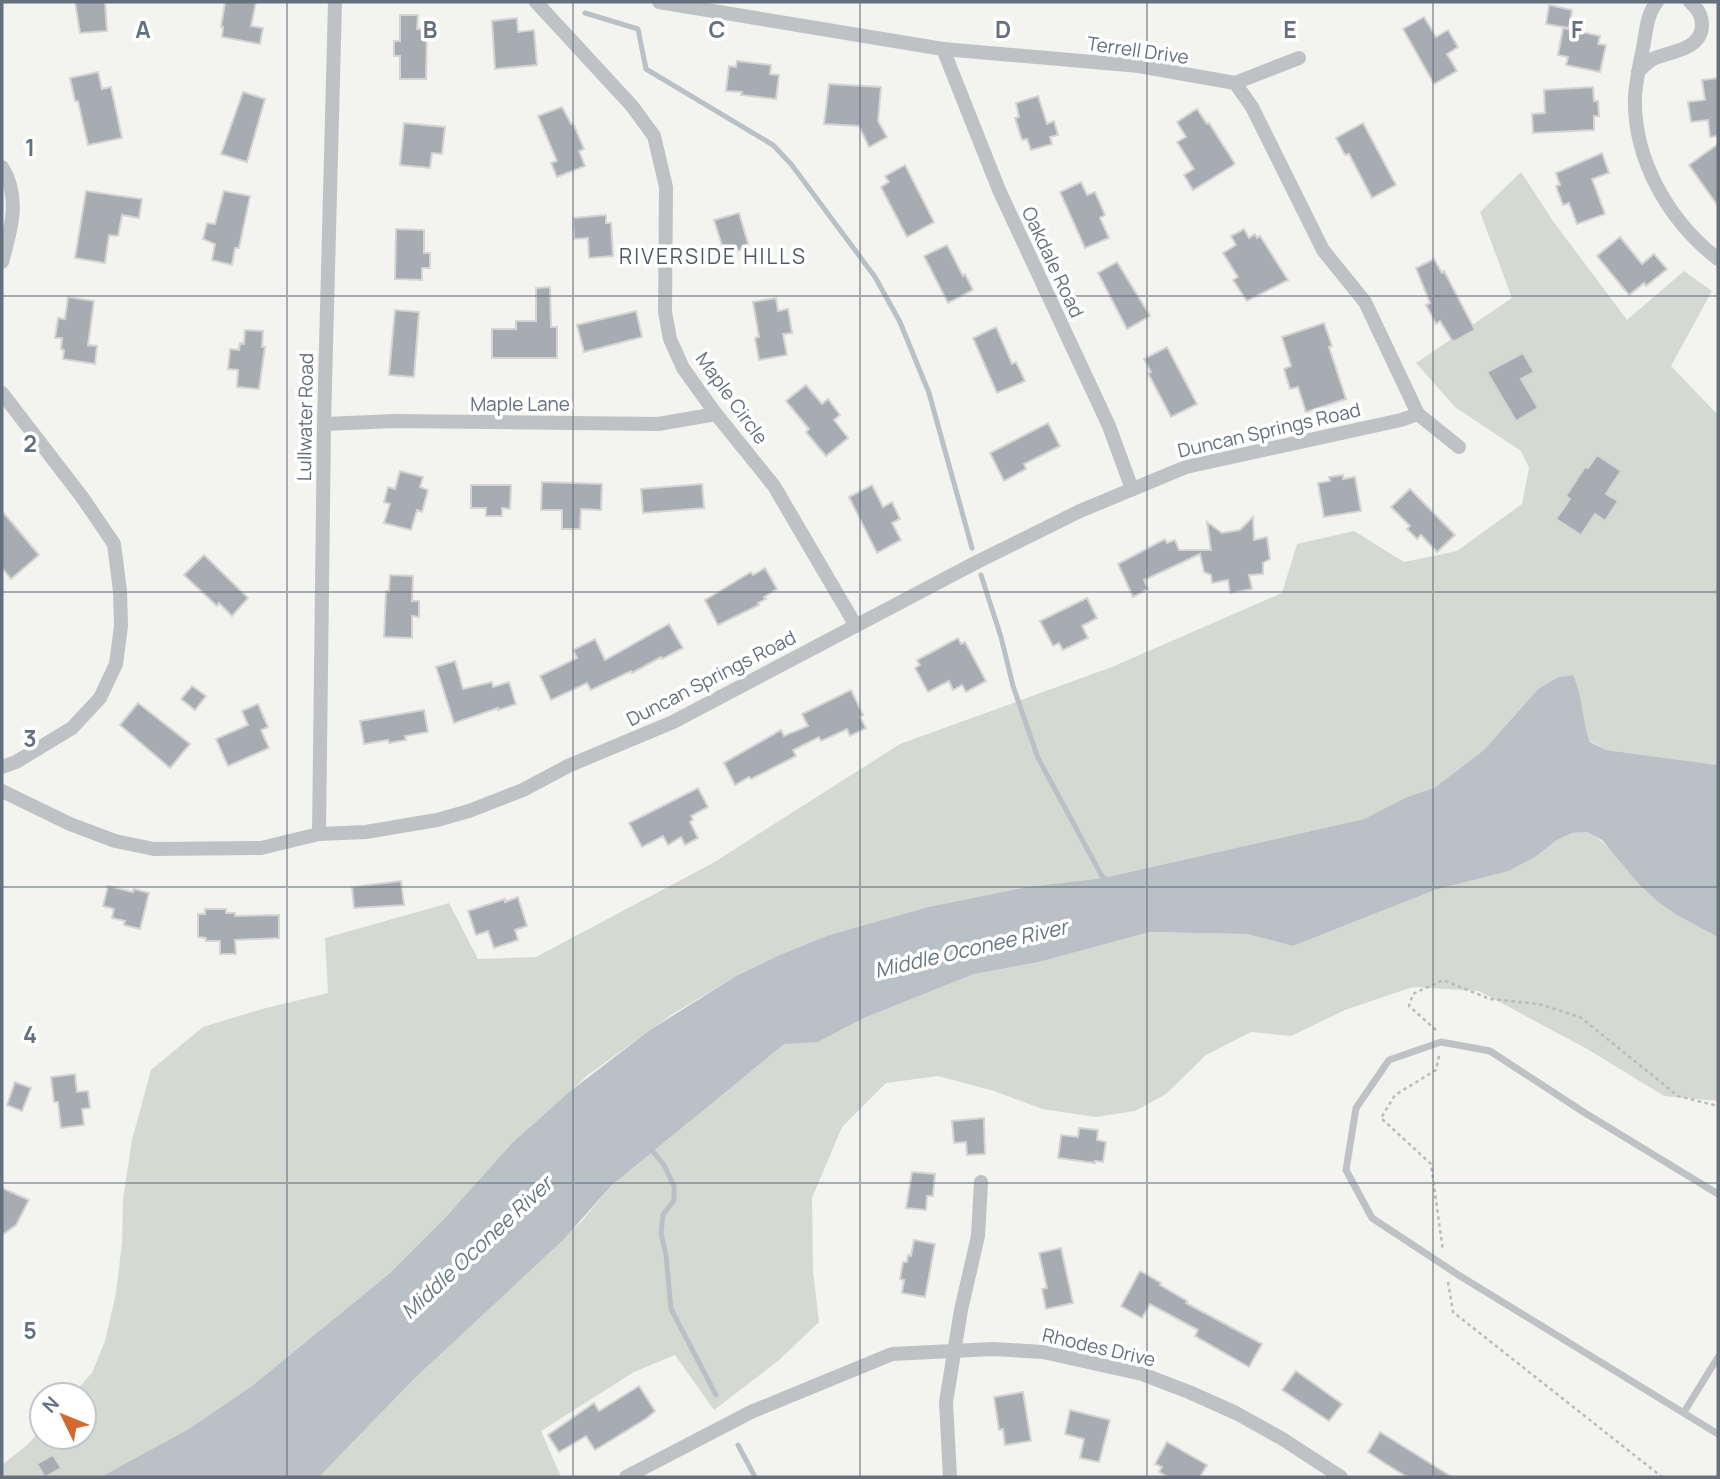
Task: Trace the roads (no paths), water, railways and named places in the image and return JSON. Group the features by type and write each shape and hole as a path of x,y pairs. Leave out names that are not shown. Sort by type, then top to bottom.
{"street":[{"name":"Lullwater Road","path":"319,834 324,424 335,2"},
{"name":"Maple Circle","path":"536,2 632,106 654,136 666,187 665,312 670,339 683,368 716,414 774,485 856,626"},
{"name":"Terrell Drive","path":"659,2 943,49 1139,66 1235,83"},
{"path":"1657,2 1650,13 1638,72 1636,118 1645,160 1674,215 1699,244 1718,259"},
{"path":"1638,72 1653,59 1689,47 1695,42 1703,28 1702,19 1690,2"},
{"name":"Oakdale Road","path":"943,49 999,190 1110,426 1132,489"},
{"path":"1299,58 1235,83 1252,107 1323,250 1364,302 1418,414 1459,447"},
{"path":"2,167 11,181 13,222 2,262"},
{"path":"2,393 82,496 114,544 121,626 116,664 100,698 72,728 16,762 2,767"},
{"name":"Maple Lane","path":"324,424 394,421 658,424 716,414"},
{"name":"Duncan Springs Road","path":"2,791 70,824 115,841 154,849 261,848 319,834 392,829 437,820 523,790 568,766 673,722 977,562 1080,511 1185,467 1418,414"},
{"path":"950,1477 946,1402 961,1310 978,1236 981,1182"},
{"name":"Rhodes Drive","path":"626,1477 751,1412 892,1354 993,1349 1043,1352 1142,1374 1236,1413 1341,1477"}],"lane":[{"path":"1718,1194 1490,1051 1441,1042 1389,1059 1356,1108 1346,1170 1372,1218 1445,1267 1718,1434"},
{"path":"1684,1412 1718,1357"}],"water":[{"name":"Middle Oconee River","path":"1573,675 1590,742 1606,750 1718,765 1718,937 1657,901 1602,840 1587,832 1572,833 1557,840 1535,857 1509,871 1435,890 1293,946 1247,934 1150,932 1039,962 974,974 864,1018 818,1042 784,1044 612,1185 564,1239 415,1378 319,1477 101,1477 189,1429 252,1386 390,1273 444,1219 512,1143 569,1092 650,1030 736,976 829,935 928,907 1027,887 1103,878 1364,819 1407,797 1434,788 1484,750 1538,689 1558,677"}],"waterway":[{"path":"585,13 638,29 646,69 773,145 791,164 875,277 900,322 929,393 972,548"},
{"path":"981,575 1013,686 1038,758 1103,878 1108,879"},
{"path":"650,1148 664,1165 674,1186 674,1200 663,1215 661,1233 671,1309 716,1395"},
{"path":"738,1445 755,1477"}],"district":[{"name":"RIVERSIDE HILLS","path":"713,257"}]}
